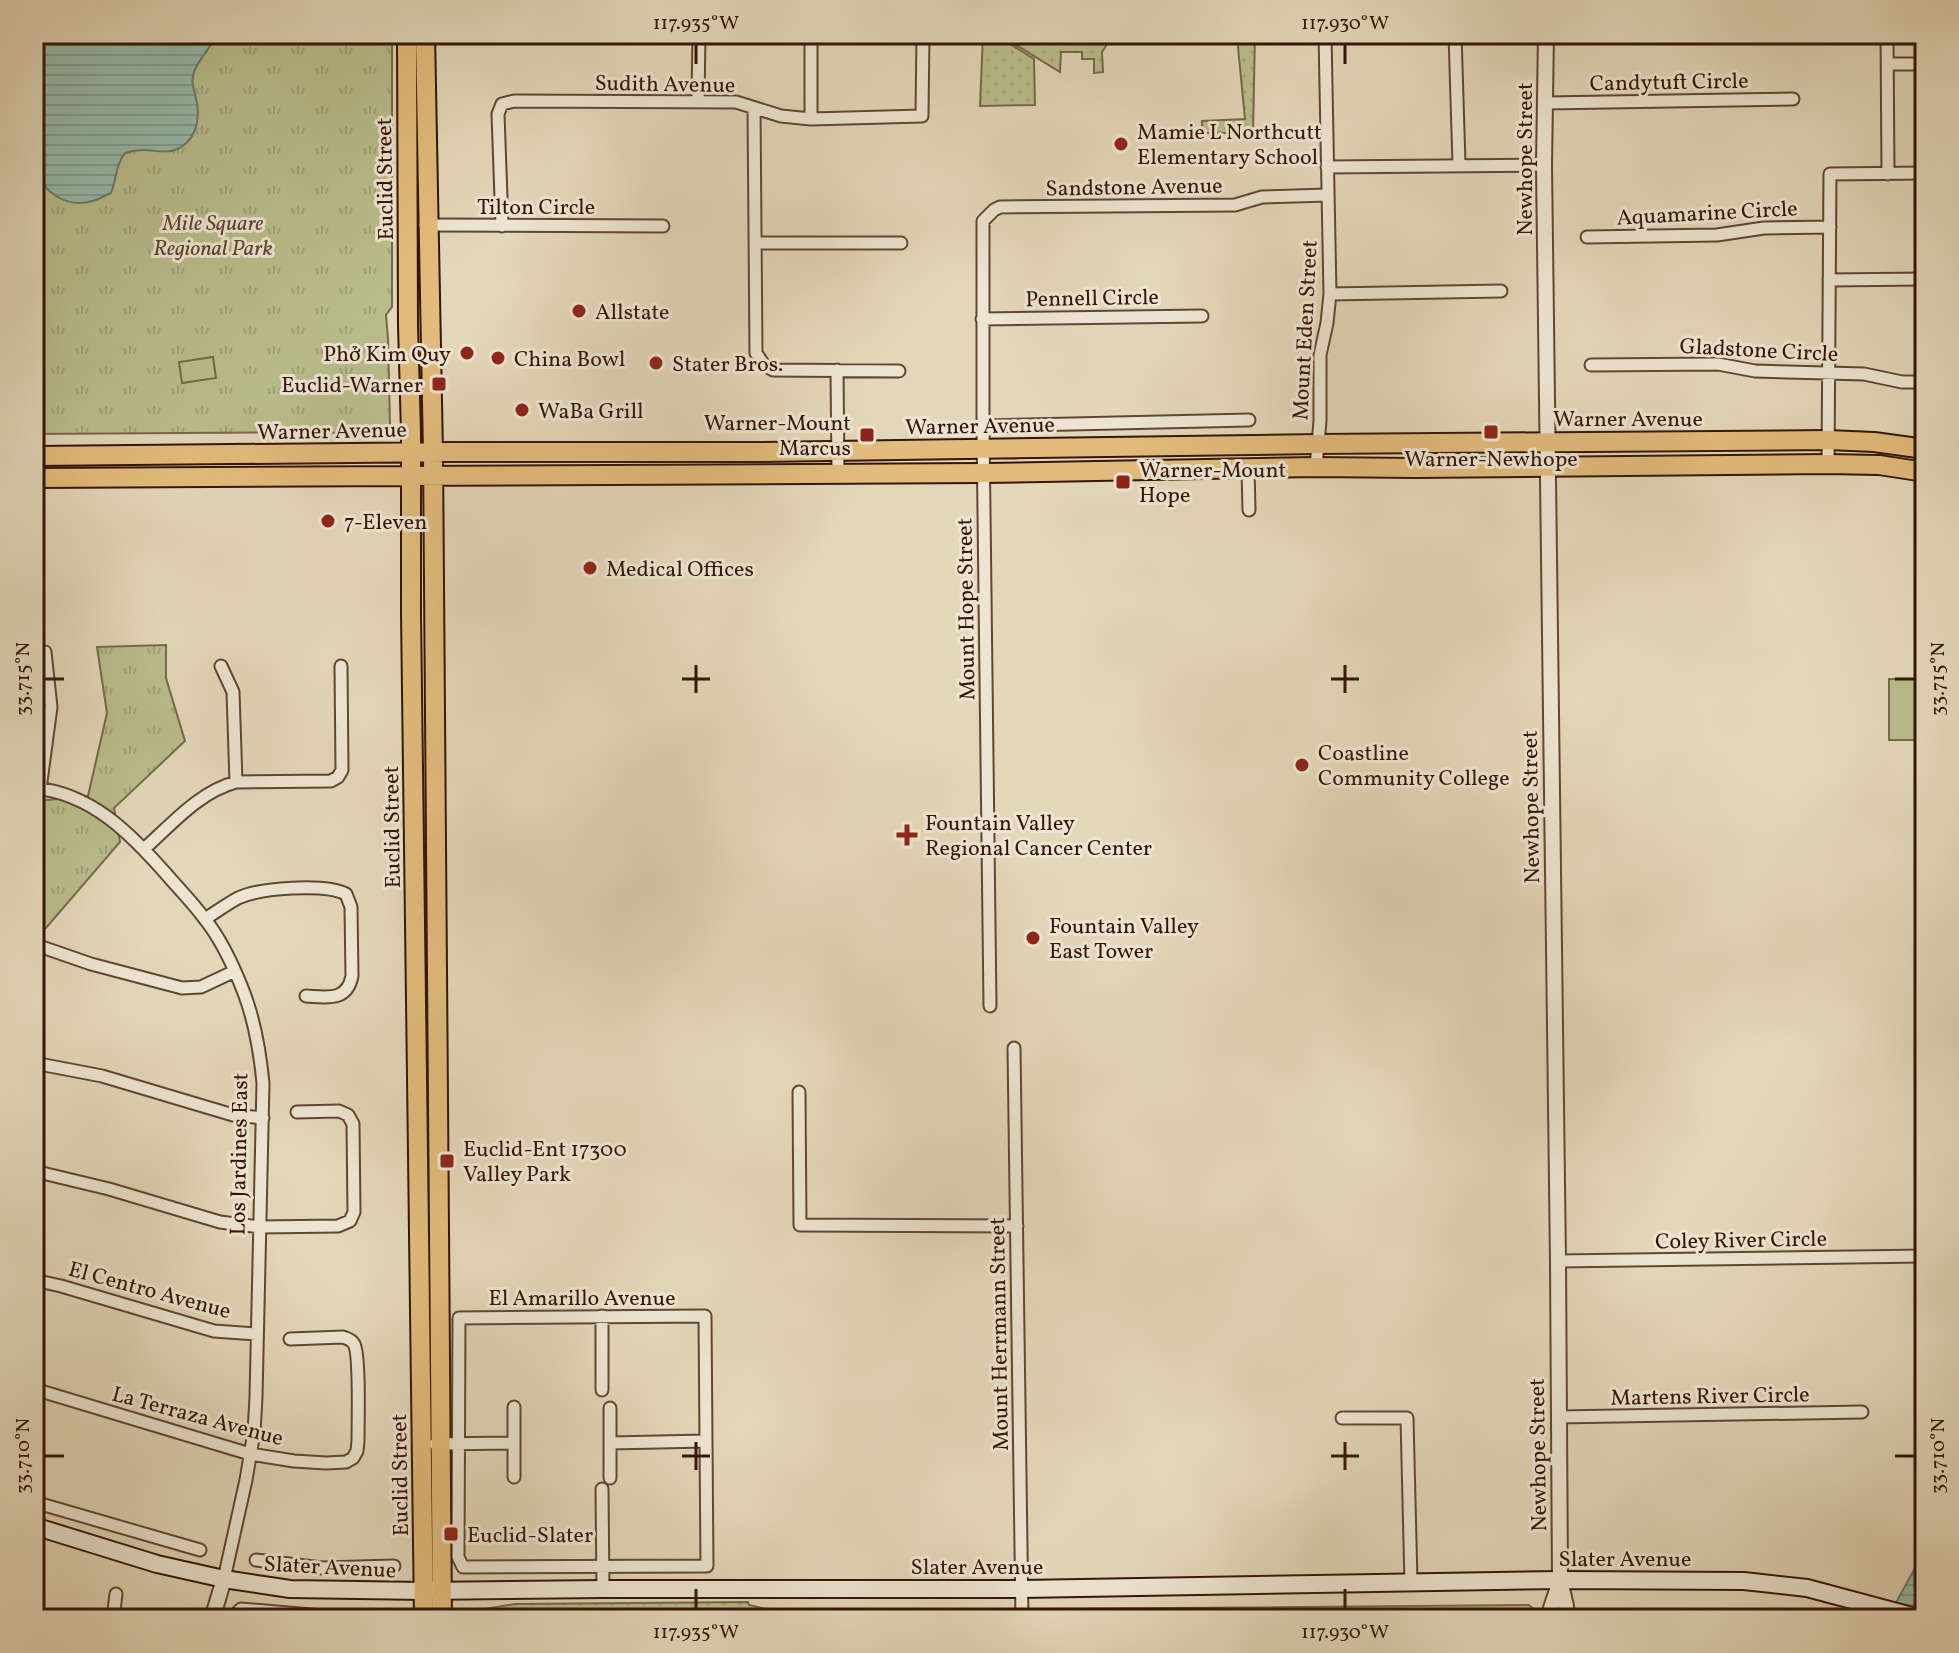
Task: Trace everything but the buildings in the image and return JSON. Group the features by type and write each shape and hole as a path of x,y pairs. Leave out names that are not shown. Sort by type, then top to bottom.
{"main road":[{"name":"Euclid Street","path":"407,34 411,613 430,1295 441,1444 433,1591 424,1619"},
{"name":"Euclid Street","path":"425,34 433,453 430,1295"},
{"name":"Warner Avenue","path":"34,456 984,450 1828,440 1874,442 1925,452"},
{"path":"697,474 709,461 741,459 756,452"},
{"path":"1879,465 1888,454 1925,452"},
{"name":"Warner Avenue","path":"34,478 984,473 1316,467 1828,464 1879,465 1925,472"},
{"name":"Slater Avenue","path":"34,1526 157,1564 224,1579 260,1586 322,1590 1022,1589 1560,1580 1744,1581 1807,1588 1923,1619"},
{"name":"Euclid Street","path":"433,1591 442,1619"}],"street":[{"path":"698,101 699,34"},
{"path":"811,34 811,119"},
{"name":"Sudith Avenue","path":"502,226 498,114 502,104 514,101 736,102 781,116 811,119 922,116 923,34"},
{"name":"Mount Eden Street","path":"1316,467 1320,355 1330,294 1325,34"},
{"path":"1455,34 1459,164"},
{"name":"Newhope Street","path":"1546,34 1544,165 1560,1580 1567,1619"},
{"path":"1887,34 1888,174"},
{"path":"1887,64 1925,64"},
{"name":"Candytuft Circle","path":"1546,103 1793,99"},
{"path":"754,108 756,353 764,365 773,370 899,371"},
{"path":"1327,167 1544,165"},
{"path":"1828,464 1830,174 1925,173"},
{"name":"Sandstone Avenue","path":"989,214 1000,207 1235,205 1262,197 1328,195"},
{"name":"Mount Hope Street","path":"989,214 982,227 982,319 990,1006"},
{"name":"Tilton Circle","path":"409,226 663,226"},
{"name":"Aquamarine Circle","path":"1587,237 1717,235 1764,228 1830,227"},
{"path":"756,243 901,243"},
{"path":"1829,280 1925,279"},
{"path":"1330,294 1501,291"},
{"name":"Pennell Circle","path":"982,319 1202,316"},
{"name":"Gladstone Circle","path":"1591,365 1718,364 1755,371 1864,374 1902,382 1925,382"},
{"path":"837,370 838,473"},
{"name":"Warner Avenue","path":"983,426 1249,420"},
{"path":"1248,468 1249,510"},
{"path":"37,788 51,707 39,652"},
{"path":"221,666 233,692 236,782"},
{"path":"144,849 194,804 222,786 236,782 331,781 338,777 342,770 341,666"},
{"name":"Los Jardines East","path":"37,788 86,803 121,826 205,919 235,971 259,1046 263,1118 256,1397 250,1454 224,1579 212,1619"},
{"path":"205,919 240,897 265,891 328,888 346,894 351,907 350,985 331,998 306,996"},
{"path":"39,946 91,964 182,988 201,987 235,971"},
{"name":"Mount Herrmann Street","path":"1014,1048 1022,1619"},
{"path":"34,1063 102,1076 233,1115 263,1118"},
{"path":"799,1092 800,1225 1017,1226"},
{"path":"34,1171 109,1189 220,1222 260,1227 338,1226 350,1221 354,1212 353,1124 348,1115 339,1111 297,1112"},
{"name":"Coley River Circle","path":"1558,1261 1925,1256"},
{"name":"El Centro Avenue","path":"34,1280 214,1331 256,1334"},
{"path":"602,1316 602,1390"},
{"name":"El Amarillo Avenue","path":"441,1444 459,1318 602,1316 705,1316 706,1441"},
{"name":"La Terraza Avenue","path":"34,1389 250,1454 294,1461 346,1462 353,1458 358,1441 354,1344 343,1337 290,1339"},
{"path":"514,1407 514,1477"},
{"path":"610,1408 610,1478"},
{"name":"Martens River Circle","path":"1558,1417 1862,1412"},
{"path":"1342,1418 1407,1418 1411,1583"},
{"path":"514,1443 441,1444 458,1557 463,1567 707,1566 706,1441 610,1443"},
{"path":"602,1489 603,1589"},
{"path":"34,1502 200,1550"},
{"path":"256,1560 322,1568 394,1566"},
{"path":"322,1568 322,1590"},
{"name":"Newhope Street","path":"1551,1619 1551,1608 1560,1580"},
{"path":"113,1619 116,1594"},
{"path":"231,1619 241,1609 372,1619"}],"green space":[{"name":"Mile Square Regional Park","path":"34,34 392,34 392,307 386,315 390,425 381,436 324,432 34,434"},
{"path":"983,34 994,34 1034,59 1035,105 980,106"},
{"path":"998,34 1106,34 1106,46 1102,52 1103,72 1094,73 1094,59 1082,59 1082,52 1061,52 1060,72"},
{"path":"1255,34 1253,133 1202,133 1202,121 1245,119 1237,37"},
{"path":"213,357 216,378 182,383 179,362"},
{"path":"166,645 166,678 185,741 114,808 120,842 46,928 34,933 34,816 37,801 88,796 107,713 97,647"},
{"path":"1889,679 1925,679 1925,740 1889,740"},
{"path":"748,1602 749,1605 770,1610 807,1610 807,1619 465,1619 473,1611 515,1604"},
{"path":"1529,1605 1540,1615 1540,1619 1040,1619 1049,1609"}],"shaded area":[{"path":"46,34 86,42 115,34 215,34 193,76 198,117 192,137 182,147 171,151 125,153 111,193 100,198 74,203 57,196 43,184 34,168 34,36"},
{"path":"1925,1550 1925,1619 1887,1619"}],"place":[{"name":"Mamie L Northcutt Elementary School","path":"1121,144"},
{"name":"Allstate","path":"579,311"},
{"name":"Phở Kim Quy","path":"467,353"},
{"name":"China Bowl","path":"498,358"},
{"name":"Stater Bros.","path":"656,363"},
{"name":"Euclid-Warner","path":"439,384"},
{"name":"WaBa Grill","path":"522,410"},
{"name":"Warner-Newhope","path":"1491,432"},
{"name":"Warner-Mount Marcus","path":"867,435"},
{"name":"Warner-Mount Hope","path":"1123,482"},
{"name":"7-Eleven","path":"328,521"},
{"name":"Medical Offices","path":"590,568"},
{"name":"Coastline Community College","path":"1302,765"},
{"name":"Fountain Valley Regional Cancer Center","path":"907,835"},
{"name":"Fountain Valley East Tower","path":"1033,938"},
{"name":"Euclid-Ent 17300 Valley Park","path":"447,1161"},
{"name":"Euclid-Slater","path":"451,1534"}]}
